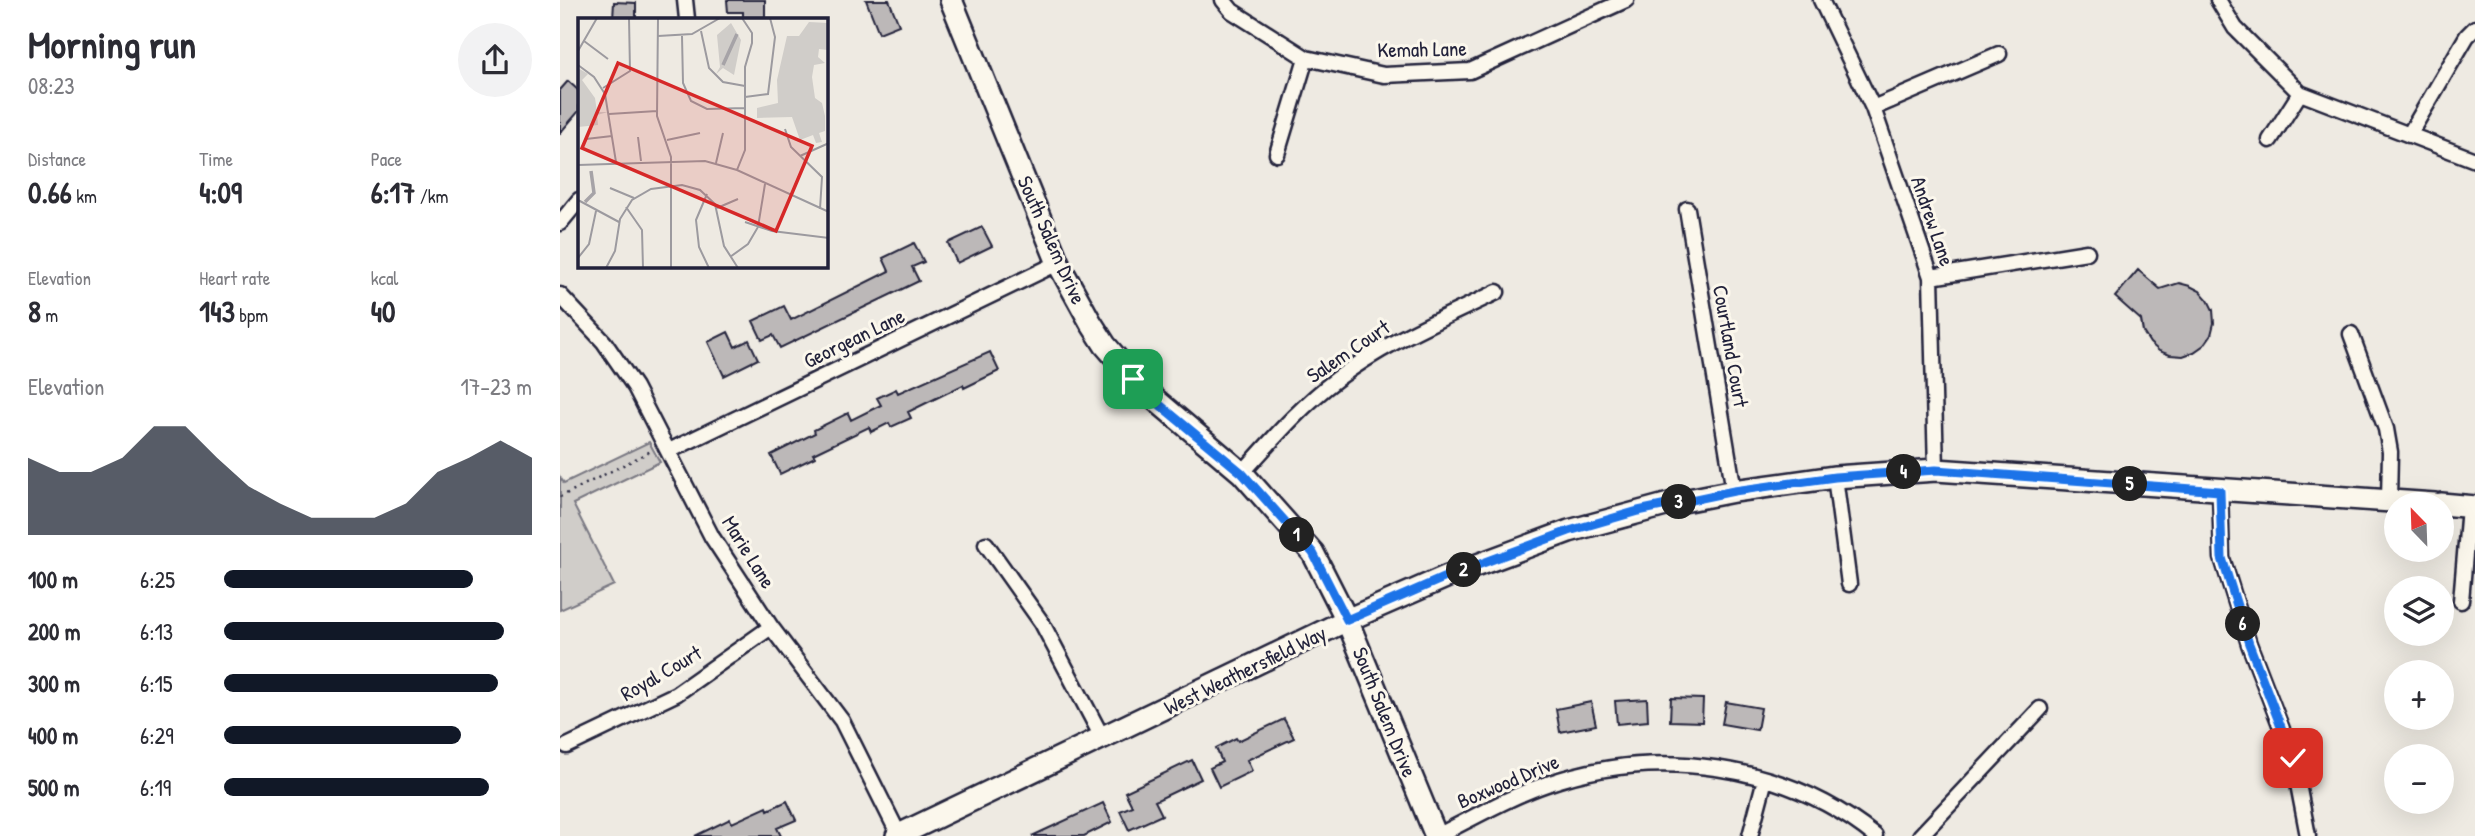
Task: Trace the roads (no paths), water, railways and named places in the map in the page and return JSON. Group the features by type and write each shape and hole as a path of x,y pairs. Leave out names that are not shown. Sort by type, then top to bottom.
{"street":[{"path":"684,0 687,18"},
{"name":"South Salem Drive","path":"951,0 1058,263 1091,323 1133,379 1242,473 1313,553 1347,620 1436,836"},
{"name":"Kemah Lane","path":"1223,0 1232,11 1306,58 1384,75 1471,71 1626,0"},
{"name":"Andrew Lane","path":"1821,0 1873,108 1931,277 1936,470"},
{"path":"2218,0 2235,27 2300,93 2475,160"},
{"path":"2409,135 2467,36 2475,28"},
{"path":"1873,108 1999,54"},
{"path":"1277,154 1306,58"},
{"path":"2270,140 2300,93"},
{"path":"560,223 578,201"},
{"name":"Courtland Court","path":"1687,209 1734,491"},
{"path":"1931,277 2087,252"},
{"name":"Georgean Lane","path":"667,448 1058,263"},
{"name":"Salem Court","path":"1242,473 1283,426 1338,378 1370,357 1497,292"},
{"name":"Marie Lane","path":"560,295 620,363 712,537 771,626 842,721 898,836"},
{"path":"2351,334 2386,429 2390,452 2389,492"},
{"name":"West Weathersfield Way","path":"898,836 1347,620 1448,576 1569,531 1638,511 1734,491 1835,477 1936,470 2220,491 2384,500"},
{"path":"1835,477 1849,584"},
{"path":"2220,491 2222,558 2249,644 2293,758 2308,836"},
{"path":"2454,506 2472,507 2461,601"},
{"path":"986,544 1042,623 1103,739"},
{"name":"Royal Court","path":"567,746 676,694 771,626"},
{"path":"1920,836 2040,709"},
{"name":"Boxwood Drive","path":"1436,836 1532,790 1593,771 1678,764 1732,770 1765,779 1821,801 1875,836"},
{"path":"1750,836 1765,779"}]}
